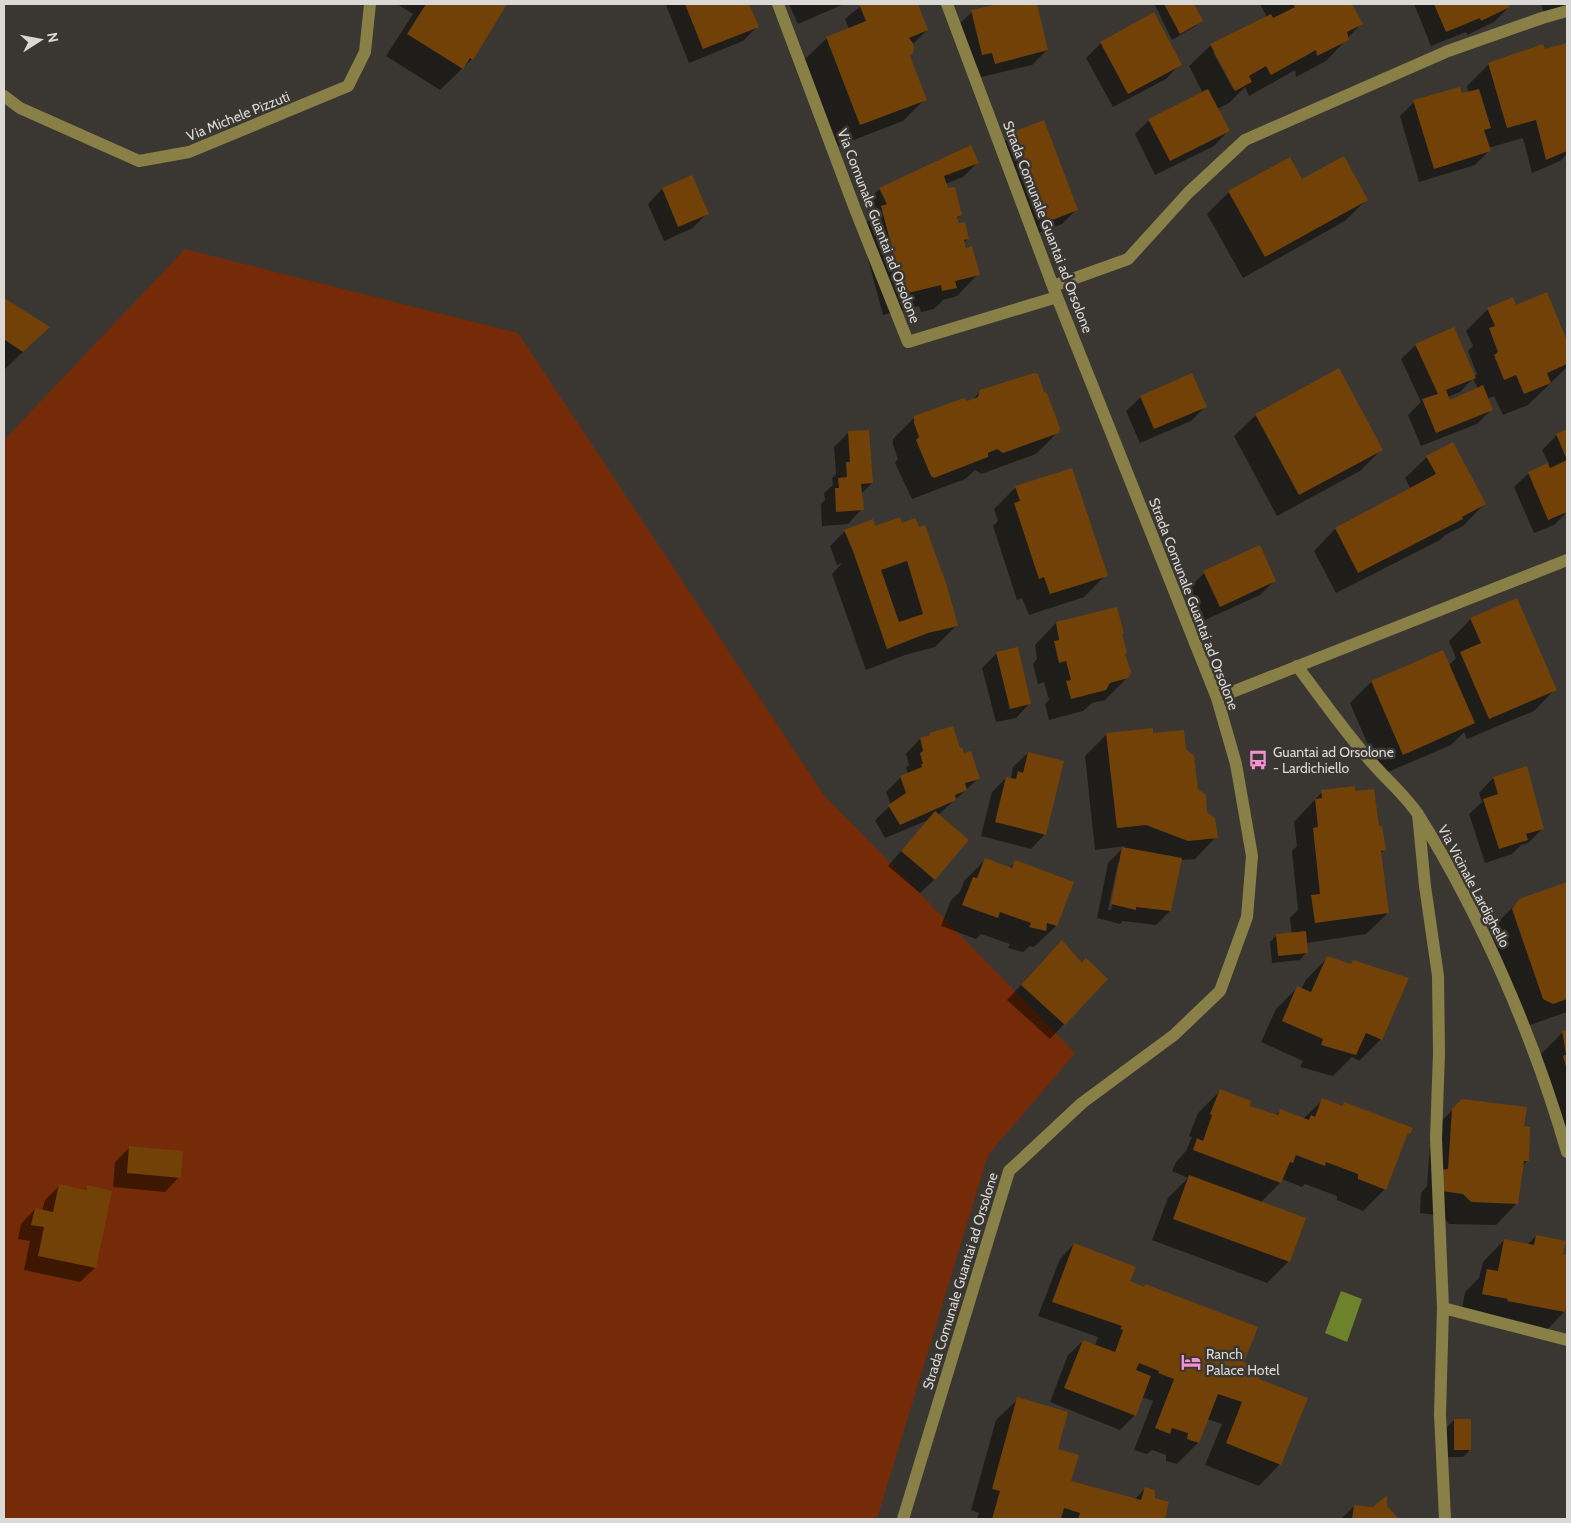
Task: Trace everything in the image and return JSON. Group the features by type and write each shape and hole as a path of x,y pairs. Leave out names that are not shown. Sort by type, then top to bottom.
{"street":[{"name":"Via Michele Pizzuti","path":"4,96 20,108 139,161 189,152 348,86 366,52 370,4"},
{"name":"Via Comunale Guantai ad Orsolone","path":"778,4 854,209 908,342 1055,292"},
{"name":"Strada Comunale Guantai ad Orsolone","path":"903,1519 1009,1171 1082,1103 1174,1035 1220,991 1246,918 1252,856 1236,764 1217,698 1055,292 947,4"},
{"path":"1055,292 1128,259 1188,193 1245,140 1448,51 1567,11"},
{"path":"1217,698 1567,560"},
{"name":"Via Vicinale Lardighello","path":"1296,666 1373,764 1418,814 1464,895 1498,963 1552,1100 1567,1152"},
{"path":"1418,814 1438,976 1439,1053 1436,1140 1443,1308 1440,1414 1445,1519"},
{"path":"1443,1308 1567,1340"}],"shaded area":[{"path":"185,249 518,333 824,795 1075,1053 988,1155 877,1519 4,1519 4,440"},
{"path":"1341,1291 1362,1299 1347,1342 1325,1333"}],"building":[{"path":"426,4 507,4 473,60 470,58 463,69 407,34"},
{"path":"685,4 749,4 759,27 703,49"},
{"path":"859,4 918,4 928,30 909,38 914,48 910,56 927,100 860,125 826,37 866,21"},
{"path":"998,4 1037,4 1048,50 995,64 992,53 982,55 971,10"},
{"path":"1164,4 1194,4 1203,21 1180,34"},
{"path":"1293,4 1352,4 1363,24 1347,32 1349,40 1317,56 1316,50 1271,75 1266,66 1249,76 1252,82 1235,91 1210,44 1271,14 1273,18 1295,7"},
{"path":"1434,4 1509,4 1510,7 1481,21 1480,18 1446,32"},
{"path":"1154,12 1182,65 1128,94 1100,42"},
{"path":"1567,43 1567,151 1546,160 1536,120 1507,128 1488,63 1543,44 1545,49"},
{"path":"1460,87 1462,93 1479,89 1491,128 1484,130 1491,151 1434,169 1413,100"},
{"path":"1208,89 1230,131 1170,161 1148,119"},
{"path":"1044,120 1078,210 1047,222 1013,132"},
{"path":"971,145 979,163 944,176 948,188 955,187 962,215 957,217 959,223 965,222 969,239 964,240 966,248 972,246 980,275 955,281 957,288 942,291 941,285 904,294 881,206 887,204 879,188"},
{"path":"1344,156 1368,200 1265,257 1228,191 1290,157 1302,179"},
{"path":"692,175 709,214 678,227 662,188"},
{"path":"1547,292 1567,341 1567,364 1547,373 1551,383 1524,394 1516,375 1504,380 1494,355 1498,352 1489,328 1495,326 1487,308 1513,297 1516,305"},
{"path":"4,298 50,327 23,352 5,340 4,342"},
{"path":"1454,327 1476,378 1446,390 1450,400 1483,385 1493,410 1436,433 1422,399 1438,394 1415,344"},
{"path":"1339,368 1383,450 1299,495 1255,414"},
{"path":"1034,373 1038,374 1044,392 1047,393 1060,428 1059,433 1003,453 997,449 988,453 988,457 934,478 931,476 916,440 919,437 914,423 914,416 964,398 967,401 978,397 980,390"},
{"path":"1192,373 1207,407 1154,429 1140,396"},
{"path":"1567,429 1567,460 1556,434"},
{"path":"869,430 873,483 861,484 864,510 836,512 835,488 839,488 838,478 847,477 846,462 850,462 848,431"},
{"path":"1453,442 1486,504 1462,517 1463,519 1358,573 1335,528 1436,474 1426,456"},
{"path":"1567,460 1567,512 1548,520 1528,472 1548,463 1550,468"},
{"path":"1072,468 1108,576 1050,594 1044,577 1039,579 1014,503 1020,501 1015,486"},
{"path":"900,517 902,523 915,518 919,527 925,525 947,586 958,626 928,633 887,649 844,530 873,519 875,526","holes":["907,561 923,614 899,622 881,570"]},
{"path":"1260,545 1276,581 1220,607 1203,571"},
{"path":"1517,598 1557,690 1489,719 1460,652 1481,643 1470,618"},
{"path":"1117,607 1124,633 1122,634 1127,653 1125,654 1131,672 1128,678 1110,683 1106,690 1071,699 1066,681 1071,680 1066,661 1059,663 1054,641 1059,640 1056,622"},
{"path":"1018,647 1031,704 1010,709 996,652"},
{"path":"1443,650 1475,723 1403,755 1371,681"},
{"path":"953,726 960,748 962,747 964,753 971,751 980,779 965,783 967,790 955,795 956,800 900,825 888,805 906,793 900,776 922,767 920,753 923,751 920,738 930,735 929,733"},
{"path":"1153,728 1153,733 1184,730 1186,749 1194,756 1198,789 1206,795 1207,812 1215,818 1218,838 1188,841 1146,825 1117,828 1106,733"},
{"path":"1028,752 1064,761 1046,835 995,822 1006,777 1016,779 1018,771 1023,773"},
{"path":"1527,766 1544,829 1526,834 1528,840 1499,849 1483,799 1498,794 1493,777"},
{"path":"1355,786 1355,791 1374,789 1379,826 1382,826 1386,850 1381,851 1389,913 1315,923 1311,895 1320,894 1313,828 1318,827 1315,799 1322,798 1321,790"},
{"path":"935,811 969,840 935,880 901,851"},
{"path":"1122,847 1182,858 1171,911 1136,907 1136,910 1111,904"},
{"path":"985,858 1012,868 1015,860 1074,882 1057,926 1047,923 1046,931 1029,927 1031,923 1000,912 998,918 962,905 973,877 977,878"},
{"path":"1567,882 1567,999 1553,1004 1543,999 1512,909 1519,899"},
{"path":"1306,931 1308,953 1278,956 1276,934"},
{"path":"1062,940 1082,963 1086,958 1108,979 1065,1025 1021,985"},
{"path":"1327,956 1351,964 1353,960 1409,978 1382,1040 1366,1033 1356,1055 1321,1045 1323,1039 1282,1021 1297,986 1311,992"},
{"path":"1567,1030 1567,1053 1566,1054 1562,1031"},
{"path":"1567,1054 1567,1070 1563,1056"},
{"path":"1220,1089 1251,1101 1250,1106 1278,1115 1280,1109 1309,1120 1311,1115 1315,1117 1322,1098 1343,1106 1344,1102 1413,1128 1410,1134 1408,1133 1386,1190 1358,1179 1358,1174 1326,1162 1325,1166 1296,1155 1293,1163 1290,1162 1281,1183 1193,1150 1197,1138 1203,1141 1212,1115 1210,1114"},
{"path":"1462,1099 1527,1107 1524,1126 1530,1127 1529,1161 1524,1161 1518,1204 1471,1202 1463,1194 1441,1191 1442,1170 1448,1169 1452,1109"},
{"path":"129,1146 183,1151 181,1178 127,1173"},
{"path":"1189,1175 1306,1218 1290,1262 1173,1219"},
{"path":"59,1184 86,1190 87,1185 112,1191 96,1268 38,1256 44,1227 31,1225 35,1208 53,1212"},
{"path":"1536,1235 1566,1241 1563,1254 1567,1255 1567,1303 1565,1312 1507,1301 1508,1299 1482,1294 1487,1269 1498,1271 1504,1239 1534,1245"},
{"path":"1074,1243 1136,1267 1130,1281 1144,1287 1145,1284 1258,1327 1244,1362 1263,1370 1259,1379 1308,1398 1281,1465 1226,1443 1242,1402 1218,1394 1199,1443 1187,1439 1188,1433 1172,1428 1170,1434 1155,1428 1174,1379 1139,1363 1136,1370 1151,1376 1136,1416 1064,1388 1083,1340 1115,1352 1123,1330 1120,1329 1122,1326 1052,1302"},
{"path":"1017,1397 1068,1412 1058,1449 1079,1455 1071,1481 1141,1500 1145,1487 1155,1490 1155,1498 1169,1502 1165,1519 1078,1519 1080,1513 1064,1508 1061,1519 992,1519 1000,1491 992,1489"},
{"path":"1454,1419 1471,1419 1471,1450 1454,1450"},
{"path":"1387,1495 1387,1506 1397,1517 1405,1519 1352,1519 1354,1505 1373,1507"}],"place":[{"name":"Guantai ad Orsolone - Lardichiello","path":"1258,760"},
{"name":"Ranch Palace Hotel","path":"1191,1362"}]}
